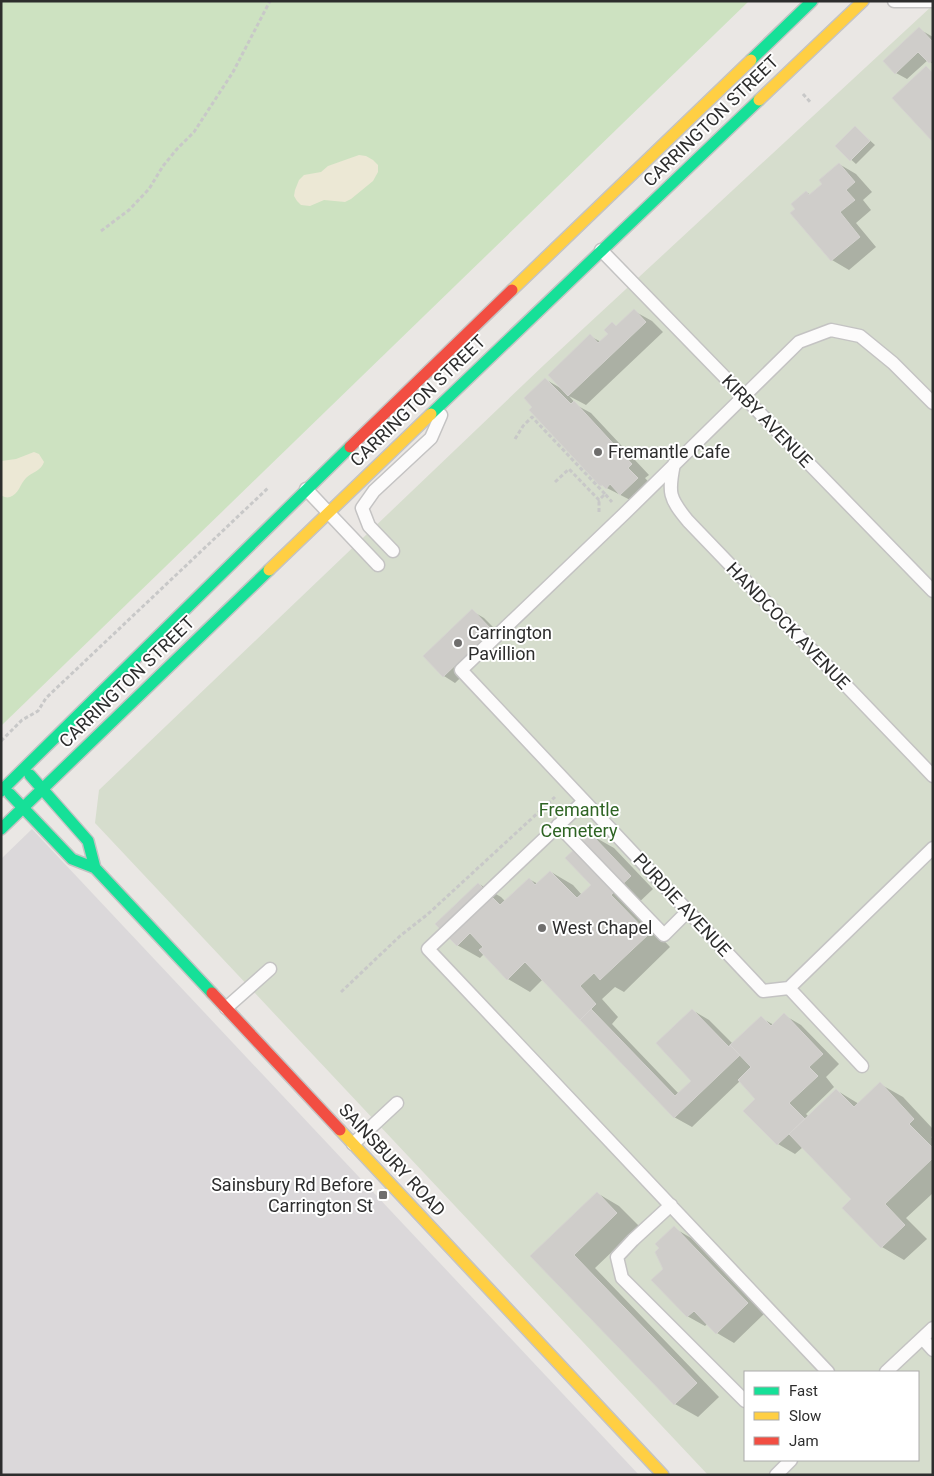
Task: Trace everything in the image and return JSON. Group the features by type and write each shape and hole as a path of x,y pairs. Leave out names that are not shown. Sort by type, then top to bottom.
{"main road":[{"name":"CARRINGTON STREET","path":"3,789 306,489 812,1"},
{"name":"CARRINGTON STREET","path":"1,829 328,512 863,1"},
{"name":"SAINSBURY ROAD","path":"23,768 88,841 95,868"},
{"name":"SAINSBURY ROAD","path":"3,789 23,807 72,859 95,868 664,1475"}],"lane":[{"path":"894,1 933,1"},
{"name":"KIRBY AVENUE","path":"601,250 933,591"},
{"path":"624,514 799,342 831,330 860,336 893,363 933,404"},
{"path":"393,551 369,526 362,508 374,491 431,438 451,394"},
{"name":"HANDCOCK AVENUE","path":"674,464 669,487 674,504 933,776"},
{"path":"306,489 378,565"},
{"name":"PURDIE AVENUE","path":"624,514 461,670 763,991 789,988"},
{"path":"584,801 428,948 827,1371"},
{"path":"558,825 664,935 688,911"},
{"path":"862,1066 789,988 933,848"},
{"path":"226,1008 270,968"},
{"path":"353,1144 397,1103"},
{"path":"671,1206 617,1257 622,1278 744,1400"},
{"path":"887,1371 933,1328"},
{"path":"922,1339 933,1350"},
{"path":"776,1475 790,1461"}],"path":[{"path":"101,231 129,210 142,196 177,149 194,132 232,72 270,1"},
{"path":"515,439 523,426 532,417 624,514"},
{"path":"555,482 569,469 599,500 605,494"},
{"path":"341,992 400,936 428,914 569,784"}],"shaded area":[{"path":"32,829 639,1475 1,1475 1,859"}],"green space":[{"path":"1,1 749,1 1,726"},
{"name":"Fremantle Cemetery","path":"933,5 933,1475 708,1475 95,823 99,790 545,364"}],"sand":[{"path":"359,155 373,160 378,165 378,172 373,181 351,199 345,202 324,200 310,206 301,205 297,201 294,196 295,190 299,180 304,175 321,172 328,166"},
{"path":"34,452 39,454 44,462 43,465 26,478 13,496 2,496 1,461 16,459"}],"building":[{"path":"919,27 933,42 933,60 929,63 918,52 895,74 883,61"},
{"path":"926,66 933,73 933,142 892,98"},
{"path":"855,126 870,141 850,161 835,146"},
{"path":"839,163 855,182 846,190 855,200 840,212 860,237 831,261 790,213 795,209 791,204 806,191 809,195 822,184 819,180"},
{"path":"634,309 646,322 568,396 548,375 590,334 598,343 608,334 604,330 612,322 616,326"},
{"path":"545,378 571,404 574,401 632,464 628,468 638,478 620,495 610,484 606,489 602,485 600,486 529,410 532,407 524,398"},
{"name":"Carrington Pavillion","path":"472,609 492,630 443,677 423,656"},
{"name":"West Chapel","path":"591,834 631,876 611,895 649,934 600,980 594,973 580,986 596,1004 580,1020 525,962 507,980 479,950 483,947 470,933 457,946 435,924 478,883 500,905 529,878 535,885 550,871 577,898 591,885 565,858"},
{"path":"591,1009 675,1096 691,1081 656,1043 692,1009 729,1047 730,1045 740,1055 674,1118 580,1020"},
{"path":"784,1013 823,1054 809,1067 818,1076 789,1103 805,1119 777,1145 743,1111 755,1099 738,1080 751,1067 730,1045 761,1016 771,1026"},
{"path":"880,1082 914,1119 909,1124 933,1148 933,1158 885,1204 905,1225 881,1248 842,1208 851,1199 789,1134 836,1089 854,1107"},
{"path":"597,1192 617,1213 574,1255 697,1383 674,1405 530,1256"},
{"path":"674,1226 748,1303 716,1334 694,1311 687,1317 651,1280 663,1269 655,1252 659,1248 655,1244"}],"traffic: fast":[{"path":"751,60 812,1"},
{"path":"431,414 759,100"},
{"path":"1,791 350,447"},
{"path":"1,829 269,570"},
{"path":"30,775 88,841 95,868"},
{"path":"10,794 72,859 95,868 212,993"}],"traffic: slow":[{"path":"759,100 863,1"},
{"path":"512,290 751,60"},
{"path":"269,570 431,414"},
{"path":"340,1130 663,1475"}],"traffic: jam":[{"path":"350,447 512,290"},
{"path":"212,993 340,1130"}],"place":[{"name":"Fremantle Cafe","path":"598,452"},
{"name":"Carrington Pavillion","path":"458,643"},
{"name":"West Chapel","path":"542,928"},
{"name":"Sainsbury Rd Before Carrington St","path":"383,1195"}]}
